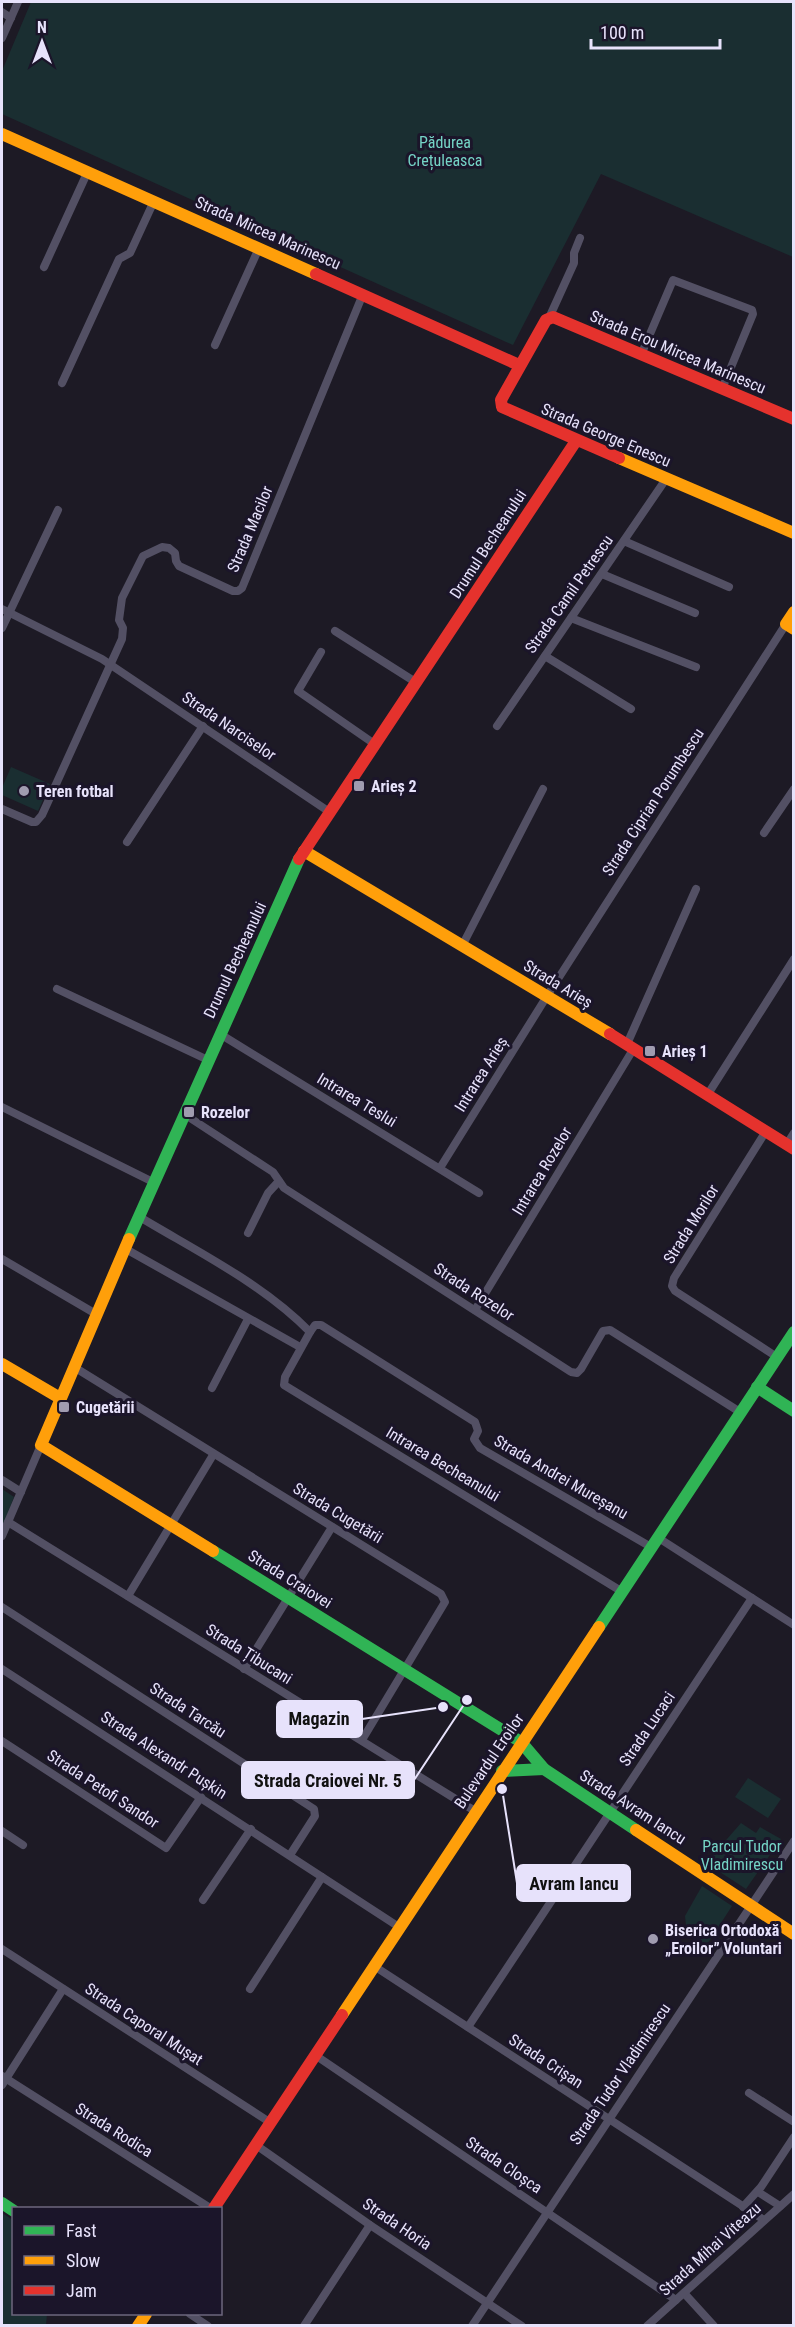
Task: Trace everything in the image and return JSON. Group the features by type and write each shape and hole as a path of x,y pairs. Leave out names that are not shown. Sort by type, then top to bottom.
{"street":[{"path":"2,38 18,2"},
{"path":"2,12 11,18"},
{"name":"Strada Mircea Marinescu","path":"2,134 519,365"},
{"path":"44,267 88,171"},
{"path":"62,383 119,259 130,253 154,201"},
{"path":"549,318 574,263 574,253 580,238"},
{"path":"215,345 259,248"},
{"path":"641,355 673,280 752,310 753,314 722,389"},
{"name":"Strada Macilor","path":"110,665 122,639 123,628 119,620 122,598 143,556 162,547 169,548 175,553 179,566 233,591 242,588 363,294"},
{"name":"Strada Erou Mircea Marinescu","path":"549,318 557,318 794,419"},
{"name":"Strada George Enescu","path":"549,318 543,323 519,365 501,400 502,407 576,441 794,533"},
{"name":"Drumul Becheanului","path":"2,1536 138,1216 304,851 576,441"},
{"name":"Strada Camil Petrescu","path":"497,726 666,479"},
{"path":"2,628 5,610 58,510"},
{"path":"624,541 729,587"},
{"path":"602,574 695,614"},
{"name":"Strada Narciselor","path":"5,610 80,646 330,813"},
{"path":"790,627 794,612"},
{"path":"571,618 696,667"},
{"name":"Strada Ciprian Porumbescu","path":"547,996 790,627"},
{"path":"335,630 417,683"},
{"path":"321,652 298,691 376,745"},
{"path":"545,656 631,709"},
{"path":"2,808 32,822 39,820 110,665"},
{"path":"127,842 203,726"},
{"path":"462,946 543,789"},
{"path":"764,833 790,800 794,789"},
{"name":"Strada Arieș","path":"304,851 630,1046 766,1131 791,1142"},
{"name":"Intrarea Rozelor","path":"475,1310 630,1046 696,889"},
{"path":"708,1094 794,959"},
{"path":"57,989 208,1060"},
{"name":"Intrarea Arieș","path":"440,1168 547,996"},
{"name":"Intrarea Teslui","path":"220,1034 479,1193"},
{"path":"2,1107 153,1182"},
{"name":"Strada Rozelor","path":"184,1114 273,1172 284,1188 571,1371 577,1372 581,1369 603,1331 610,1330 741,1412"},
{"name":"Strada Morilor","path":"766,1131 674,1278 672,1286 675,1291 777,1357"},
{"path":"248,1233 268,1192 279,1181"},
{"path":"138,1216 264,1293 310,1332"},
{"path":"124,1248 300,1347"},
{"path":"2,1259 96,1314"},
{"path":"212,1388 248,1319"},
{"name":"Strada Andrei Mureșanu","path":"310,1332 315,1325 321,1325 386,1364 475,1422 478,1431 474,1439 480,1448 654,1542 752,1598 794,1625"},
{"name":"Intrarea Becheanului","path":"310,1332 285,1377 284,1385 621,1591"},
{"name":"Bulevardul Eroilor","path":"213,2207 271,2123 475,1811 794,1332"},
{"path":"2,1364 60,1398"},
{"name":"Strada Cugetării","path":"74,1367 445,1598 445,1602 362,1740"},
{"path":"757,1387 794,1411"},
{"name":"Strada Craiovei","path":"41,1445 521,1742"},
{"path":"128,1596 213,1455"},
{"path":"2,1480 21,1492"},
{"name":"Strada Țibucani","path":"8,1522 475,1811"},
{"path":"244,1669 332,1527"},
{"name":"Strada Lucaci","path":"468,2027 752,1598"},
{"name":"Strada Tarcău","path":"2,1607 311,1808 315,1816 290,1855"},
{"name":"Strada Alexandr Pușkin","path":"2,1669 399,1927"},
{"name":"Strada Petofi Sandor","path":"2,1741 166,1848 201,1797"},
{"name":"Strada Avram Iancu","path":"521,1742 544,1769 794,1934"},
{"path":"502,1771 544,1769"},
{"path":"203,1900 251,1829"},
{"path":"2,1831 23,1845"},
{"name":"Strada Tudor Vladimirescu","path":"472,2325 794,1841"},
{"path":"250,1989 322,1876"},
{"name":"Strada Caporal Mușat","path":"2,1949 271,2123"},
{"name":"Strada Crișan","path":"374,1966 764,2220"},
{"path":"3,2080 63,1989"},
{"name":"Strada Cloșca","path":"315,2055 676,2300"},
{"name":"Strada Rodica","path":"3,2080 210,2207"},
{"path":"749,2093 794,2122"},
{"path":"743,2207 758,2192 794,2137"},
{"name":"Strada Horia","path":"256,2145 370,2225 522,2325"},
{"path":"758,2192 780,2206"},
{"name":"Strada Mihai Viteazu","path":"647,2325 794,2194"},
{"path":"304,2325 370,2225"},
{"path":"684,2293 714,2325"},
{"path":"193,2315 208,2325"}],"green space":[{"name":"Pădurea Crețuleasca","path":"31,2 793,2 793,257 601,174 513,345 2,114 2,71"},
{"name":"Teren fotbal","path":"11,767 50,784 38,811 2,795 2,788"},
{"path":"2,1489 14,1497 2,1528"},
{"path":"748,1778 781,1799 768,1818 735,1797"},
{"name":"Parcul Tudor Vladimirescu","path":"741,1823 756,1833 760,1827 781,1839 746,1889 706,1863"},
{"path":"702,1886 732,1906 706,1946 687,1935 685,1916"},
{"path":"2,2213 12,2219 12,2315 47,2315 46,2325 2,2325"}],"traffic: fast":[{"path":"129,1239 299,859"},
{"path":"599,1627 794,1332"},
{"path":"757,1387 794,1411"},
{"path":"213,1551 521,1742 544,1769 636,1830"},
{"path":"502,1771 544,1769"},
{"path":"2,2203 12,2210"}],"traffic: slow":[{"path":"2,134 316,274"},
{"path":"619,458 794,533"},
{"path":"794,612 786,624 794,629"},
{"path":"304,851 610,1034"},
{"path":"129,1239 41,1445 213,1551"},
{"path":"2,1364 60,1398"},
{"path":"342,2015 599,1627"},
{"path":"636,1830 794,1934"},
{"path":"138,2326 145,2315"}],"traffic: jam":[{"path":"316,274 519,365"},
{"path":"619,458 502,407 501,400 546,320 553,317 794,419"},
{"path":"299,859 576,441"},
{"path":"610,1034 794,1149"},
{"path":"215,2207 342,2015"}],"place":[{"name":"Arieș 2","path":"359,786"},
{"name":"Teren fotbal","path":"24,791"},
{"name":"Arieș 1","path":"650,1051"},
{"name":"Rozelor","path":"189,1112"},
{"name":"Cugetării","path":"64,1407"},
{"name":"Strada Craiovei Nr. 5","path":"467,1700"},
{"name":"Magazin","path":"443,1707"},
{"name":"Avram Iancu","path":"502,1789"},
{"name":"Biserica Ortodoxă „Eroilor” Voluntari","path":"653,1939"}]}
